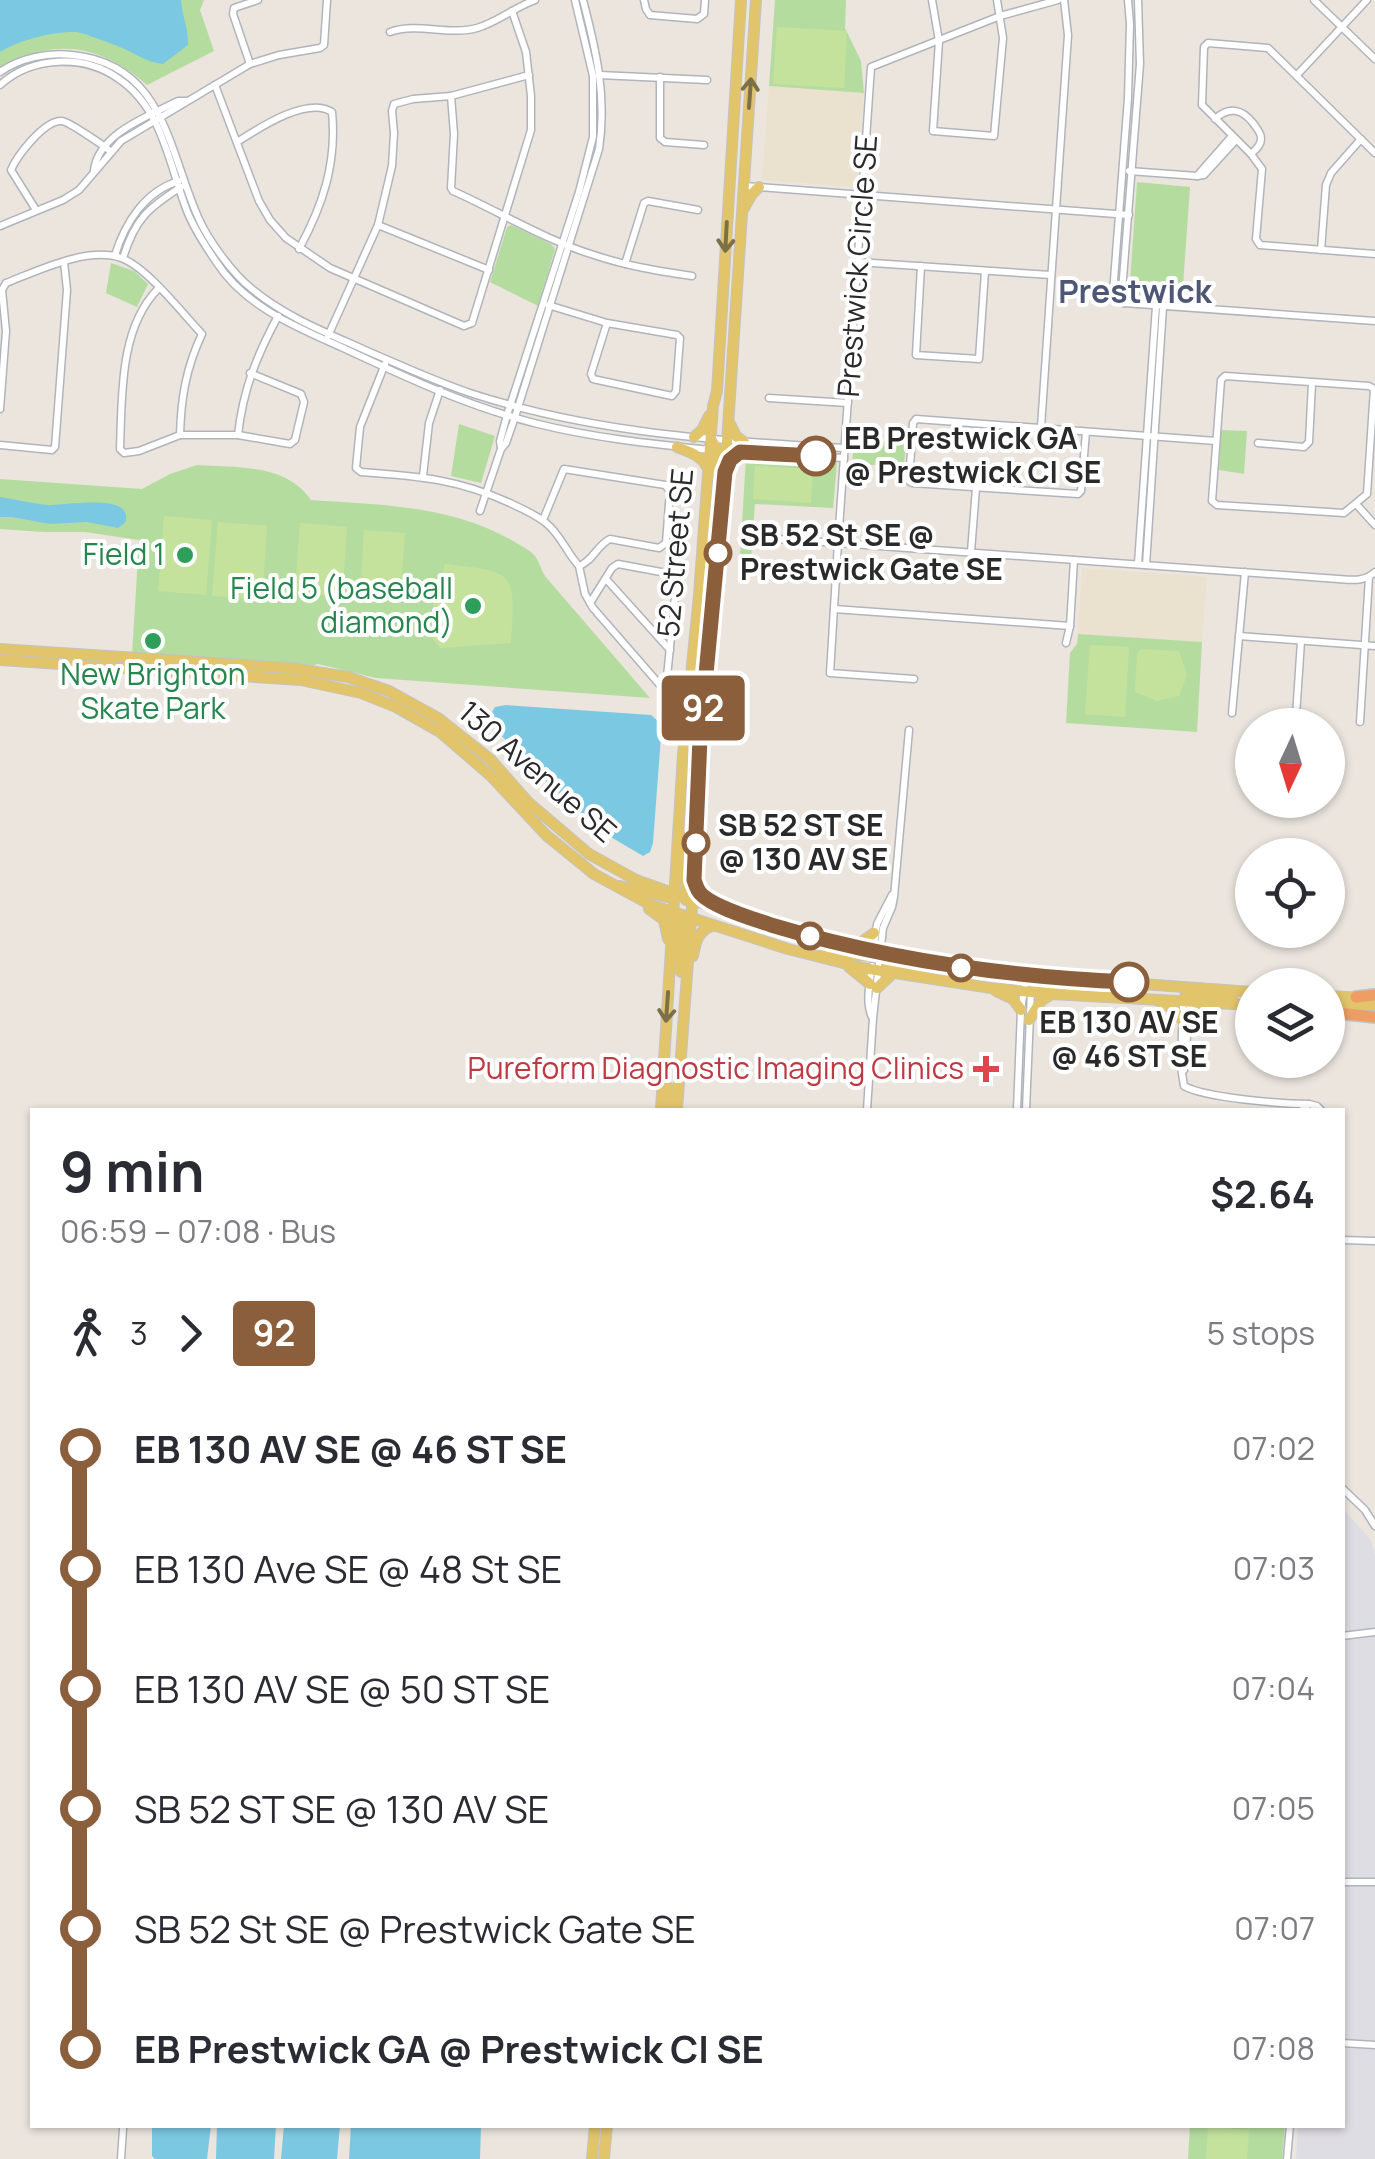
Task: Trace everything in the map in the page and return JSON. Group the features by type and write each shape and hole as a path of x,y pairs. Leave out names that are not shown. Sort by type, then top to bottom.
{"highway":[{"path":"1356,997 1375,1002"},
{"path":"1345,1010 1375,1018"}],"main road":[{"name":"52 Street SE","path":"665,1108 670,962 683,906 694,880 700,738 725,472 713,406 742,0"},
{"name":"52 Street SE","path":"683,906 676,854 680,802 707,467 728,421 756,0"},
{"path":"734,126 737,177 744,186"},
{"path":"728,184 744,186"},
{"path":"742,214 751,194 759,188"},
{"path":"717,391 722,501"},
{"path":"694,438 713,406"},
{"path":"725,472 742,447 728,421"},
{"path":"677,447 696,455 707,467"},
{"name":"130 Avenue SE","path":"0,647 290,668 389,691 438,718 491,760 528,802 610,868 683,906 712,926 806,954 844,964 876,961 957,967 1029,984 1051,994 1154,1000 1188,994"},
{"name":"130 Avenue SE","path":"2,660 301,680 346,689 396,707 440,732 467,753 546,835 578,862 639,900 741,916 856,947 893,974 991,988 1029,984 1096,986 1104,981 1188,994 1216,1003 1235,1000"},
{"path":"245,677 272,674 318,679 329,674 346,689"},
{"path":"680,802 684,818 681,977 686,981"},
{"path":"644,884 664,880 676,854"},
{"path":"578,862 593,877 664,920 670,962"},
{"path":"694,880 706,898 741,916"},
{"path":"676,1108 686,981 697,939 705,928 712,926"},
{"path":"856,947 874,933"},
{"path":"806,954 876,961"},
{"path":"844,964 874,986 893,974"},
{"path":"991,988 1014,1000 1021,1010"},
{"path":"1029,1020 1051,994"},
{"path":"1188,994 1235,997"},
{"path":"1345,1000 1356,997"},
{"path":"1154,1000 1172,1008 1181,1019"},
{"path":"1345,1004 1375,1002"},
{"path":"1188,1030 1198,1011 1216,1003"},
{"path":"592,2159 595,2128"},
{"path":"604,2159 607,2128"}],"street":[{"path":"250,64 234,8 258,0"},
{"path":"0,226 79,190 101,166 107,148 127,128 182,107 250,64 320,48 324,45 327,0"},
{"path":"390,32 401,28 477,28 535,0"},
{"path":"575,0 597,76"},
{"path":"480,511 599,148 602,116 583,0"},
{"path":"644,0 650,15 698,19 704,14 705,0"},
{"path":"932,0 939,41 933,131 994,136 1003,38 997,0"},
{"path":"1042,428 1068,35 1061,0"},
{"name":"Prestwick Circle SE","path":"914,680 830,673 871,67 1000,16 1061,0"},
{"path":"1128,0 1130,58 1113,293 1116,301 1375,321"},
{"path":"1124,303 1140,64 1138,0"},
{"path":"1314,0 1375,60"},
{"path":"1296,75 1367,0"},
{"path":"215,85 248,176 264,210 286,238 330,268 464,326 472,324 531,130 526,52 512,11"},
{"path":"1375,153 1268,48 1208,43 1204,47 1202,105 1262,169 1256,239 1260,245 1375,254"},
{"path":"0,72 41,56 69,54 100,60 138,84 157,116 189,216 219,268 245,293 328,337 511,416 593,436 677,447 718,445 844,458"},
{"path":"0,85 22,69 48,62 77,62 119,78 157,116"},
{"path":"328,337 378,224 392,166 394,104 451,96 529,75"},
{"path":"597,76 707,80"},
{"path":"660,77 660,138 665,142 704,145"},
{"path":"451,96 453,191 565,244 625,264 692,276"},
{"path":"237,142 302,110 324,107 332,112 334,155 325,175 322,202 299,249"},
{"path":"1216,119 1232,110 1248,117 1261,138 1251,154"},
{"path":"36,210 11,170 20,152 35,136 64,121 107,148"},
{"path":"1122,171 1197,176 1234,138"},
{"path":"1321,250 1330,173 1362,139"},
{"path":"119,257 128,222 140,207 152,196 180,184"},
{"path":"744,186 1129,215"},
{"path":"625,264 648,201 698,210"},
{"path":"378,224 488,270"},
{"path":"0,410 6,331 2,290 6,283 94,255 119,257 149,276 202,334 187,368 180,435"},
{"path":"0,445 56,448 67,290 64,262"},
{"path":"858,262 1051,276"},
{"path":"921,266 916,355 978,360 985,271"},
{"path":"158,288 139,313 128,348 120,449 124,453 180,435 238,436 290,444 295,440 304,402 301,394 250,374"},
{"path":"546,304 607,323 677,335 680,338 676,391 672,396 593,380 591,374 607,323"},
{"path":"1142,565 1160,306"},
{"path":"238,436 250,374 279,314"},
{"path":"386,363 360,427 356,468 361,472 422,476 465,485 543,520 578,566 590,604 660,685 666,686"},
{"path":"1226,376 1374,389 1367,494 1344,513 1216,505 1212,501 1216,440 1221,380 1226,376"},
{"path":"1258,443 1304,447 1309,442 1312,383"},
{"path":"441,387 514,406 718,445"},
{"path":"422,476 429,423 441,387"},
{"path":"769,398 848,403"},
{"path":"1086,432 1082,491 1078,494 910,480 916,420 1216,440"},
{"path":"742,447 845,448"},
{"path":"543,520 564,469 664,486 670,492 666,543 659,548 610,538 586,563 578,566"},
{"path":"971,552 976,488"},
{"path":"1356,504 1375,526"},
{"path":"777,539 1338,580 1360,580 1372,575 1360,722"},
{"path":"1066,644 1074,560"},
{"path":"590,604 618,564 678,571 666,686 671,694 689,696"},
{"path":"1232,713 1245,572"},
{"path":"606,579 671,651"},
{"path":"834,610 1070,626"},
{"path":"1238,636 1375,646"},
{"path":"1297,708 1301,641"},
{"path":"867,1108 873,1018 870,1014 876,961 892,906 909,730"},
{"path":"876,961 876,924 893,892"},
{"path":"1017,1108 1021,1010 1029,984"},
{"path":"1026,1108 1029,984"},
{"path":"1188,994 1181,1019 1184,1086 1202,1092 1319,1108"},
{"path":"1182,1076 1188,994"},
{"path":"1278,1103 1288,1108"},
{"path":"1305,1108 1310,1104"},
{"path":"1345,1240 1375,1241"},
{"path":"1345,1491 1375,1526"},
{"path":"1345,1636 1375,1632"},
{"path":"1345,1882 1375,1882"},
{"path":"1345,2043 1375,2045"},
{"path":"1288,2159 1290,2128"},
{"path":"121,2159 123,2129"}],"shaded area":[{"path":"769,86 864,93 857,187 762,180"},
{"path":"1082,568 1207,577 1202,642 1078,634"},
{"path":"1345,1511 1370,1539 1375,1555 1375,2159 1296,2159 1298,2128 1345,2128"}],"green space":[{"path":"0,0 204,0 200,10 214,51 147,85 112,61 76,50 39,52 0,69"},
{"path":"775,0 846,0 845,28 861,61 864,93 769,86"},
{"path":"777,27 847,31 844,88 773,84"},
{"path":"1137,182 1190,187 1182,300 1129,296"},
{"path":"511,225 555,249 538,306 490,282 507,227"},
{"path":"111,263 134,271 148,284 137,307 106,293"},
{"path":"459,424 495,436 481,483 451,476"},
{"path":"1221,430 1247,431 1244,474 1219,470"},
{"path":"854,439 906,443 904,466 852,464"},
{"path":"746,458 837,462 833,508 755,504 750,574 739,573"},
{"path":"197,465 274,473 288,479 311,500 441,514 515,542 534,555 545,576 650,698 376,678 318,664 308,667 132,655 139,540 85,532 0,529 0,479 142,489"},
{"path":"755,466 813,469 811,503 753,499"},
{"name":"Field 1","path":"164,516 212,520 206,595 158,591"},
{"path":"218,522 267,526 262,599 212,596"},
{"path":"300,523 347,527 342,597 295,593"},
{"path":"364,530 405,533 400,601 360,599"},
{"name":"Field 5 (baseball diamond)","path":"445,564 486,570 507,580 512,602 511,643 440,648 431,637 433,608"},
{"path":"1078,634 1202,642 1197,732 1066,723 1070,653"},
{"path":"1090,645 1129,647 1125,717 1085,714"},
{"path":"1141,649 1179,651 1187,675 1179,696 1157,701 1135,692 1137,654"},
{"path":"1190,2128 1285,2128 1282,2159 1188,2159"},
{"path":"1208,2128 1249,2130 1247,2159 1206,2159"}],"water":[{"path":"0,0 181,0 188,45 163,64 76,32 37,37 0,52"},
{"path":"0,497 49,505 105,503 122,509 126,520 118,528 87,522 50,524 0,517"},
{"path":"495,707 651,715 658,721 661,736 650,852 643,856 599,830 534,770 489,717"},
{"path":"152,2128 211,2128 207,2159 152,2156"},
{"path":"217,2128 276,2128 274,2159 216,2159"},
{"path":"284,2128 340,2128 337,2159 281,2159"},
{"path":"351,2128 481,2128 480,2159 349,2159"}],"bus line":[{"name":"92","path":"816,456 740,452 730,460 725,472 700,738 694,880 697,888 706,898 741,916 873,952 1004,973 1129,982"}],"place":[{"name":"EB Prestwick GA @ Prestwick CI SE","path":"816,456"},
{"name":"SB 52 St SE @ Prestwick Gate SE","path":"718,553"},
{"name":"Field 1","path":"185,555"},
{"name":"Field 5 (baseball diamond)","path":"473,606"},
{"name":"New Brighton Skate Park","path":"153,641"},
{"name":"SB 52 ST SE @ 130 AV SE","path":"696,843"},
{"name":"EB 130 AV SE @ 46 ST SE","path":"1129,982"},
{"name":"Pureform Diagnostic Imaging Clinics","path":"986,1069"}],"district":[{"name":"Prestwick","path":"1135,292"}]}
